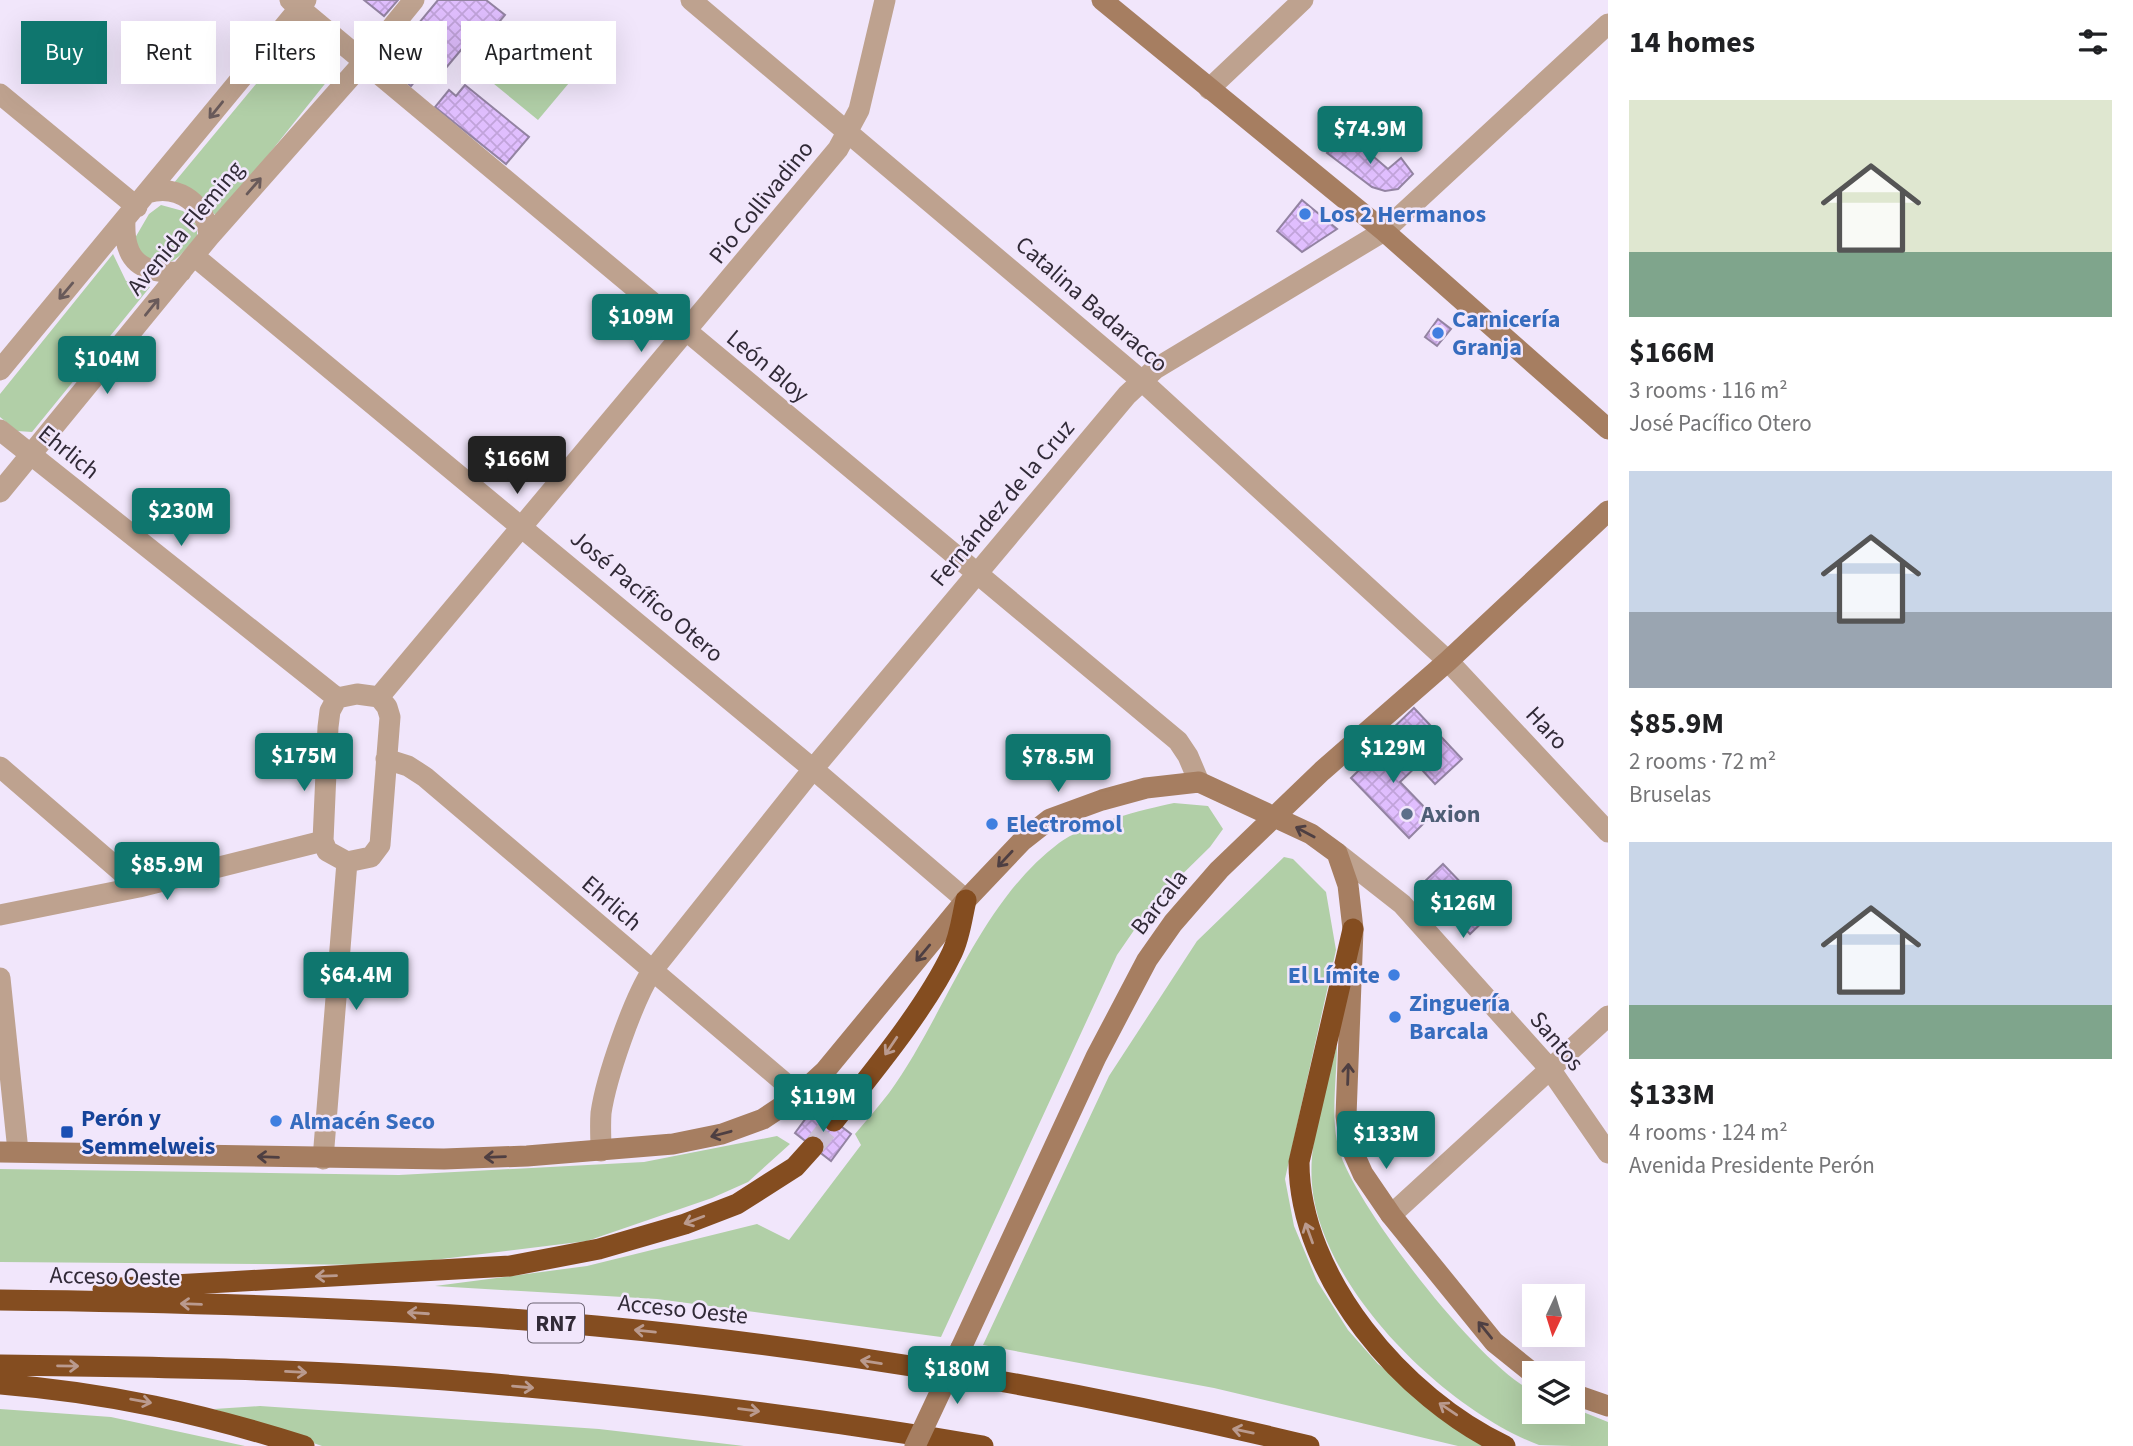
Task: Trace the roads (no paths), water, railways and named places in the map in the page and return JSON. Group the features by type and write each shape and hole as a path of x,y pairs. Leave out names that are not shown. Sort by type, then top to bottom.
{"highway":[{"path":"834,1121 874,1070 936,980 953,951 966,900"},
{"path":"1353,929 1299,1162 1299,1190 1304,1216 1325,1268 1375,1343 1410,1381 1505,1446"},
{"path":"0,1294 510,1266 600,1249 685,1224 737,1204 795,1167 813,1147"},
{"name":"Acceso Oeste","path":"0,1300 372,1310 596,1326 747,1342 1055,1393 1309,1446"},
{"path":"0,1365 220,1368 480,1383 820,1419 983,1446"},
{"path":"0,1384 62,1389 146,1402 216,1418 304,1446"}],"street":[{"name":"Avenida Fleming","path":"397,21 414,0"},
{"name":"Catalina Badaracco","path":"691,0 1142,381 1448,661"},
{"name":"Pio Collivadino","path":"379,697 688,332 849,132 859,110 885,0"},
{"path":"1102,0 1384,230 1608,429"},
{"path":"1209,89 1303,0"},
{"name":"Avenida Fleming","path":"0,370 136,207 298,3"},
{"name":"León Bloy","path":"298,3 354,56"},
{"name":"Fernández de la Cruz","path":"601,1151 601,1114 606,1092 638,992 652,971 813,769 1142,381 1155,369 1384,230 1608,24"},
{"name":"Avenida Fleming","path":"0,492 209,237 354,73"},
{"name":"León Bloy","path":"386,84 1178,741 1188,755 1199,782"},
{"path":"0,94 136,207"},
{"path":"136,207 168,191 197,204 204,213 209,237"},
{"path":"136,207 127,247 133,258 152,270 188,264"},
{"name":"José Pacífico Otero","path":"188,264 522,527 966,900"},
{"name":"Ehrlich","path":"0,430 337,698"},
{"name":"Barcala","path":"915,1446 1096,1057 1147,960 1173,923 1219,870 1322,771 1448,661 1608,511"},
{"name":"Haro","path":"1448,661 1608,832"},
{"path":"357,694 379,697 390,717 380,845 371,857 347,862 327,851 323,841 330,711 337,698 357,694"},
{"name":"Ehrlich","path":"386,759 408,766 425,777 799,1095"},
{"path":"0,767 139,887"},
{"path":"0,978 9,1151 323,1159 458,1159 673,1144 722,1134 762,1119 799,1095 825,1071 966,900 1022,841 1050,820 1102,800 1146,788 1199,782 1311,834 1337,853 1348,885 1353,929 1348,1126 1350,1145 1363,1174 1391,1214 1494,1342 1522,1365"},
{"path":"0,915 139,887 323,841"},
{"name":"Santos","path":"1337,853 1402,904 1550,1069 1608,1153"},
{"path":"323,1159 347,862"},
{"path":"1391,1214 1608,1016"},
{"path":"1585,1398 1608,1406"}],"tunnel":[{"path":"813,1147 834,1121"}],"place":[{"name":"Los 2 Hermanos","path":"1305,214"},
{"name":"Carnicería Granja","path":"1438,333"},
{"name":"Axion","path":"1407,814"},
{"name":"Electromol","path":"992,824"},
{"name":"El Límite","path":"1394,975"},
{"name":"Zinguería Barcala","path":"1395,1017"},
{"name":"Almacén Seco","path":"276,1121"},
{"name":"Perón y Semmelweis","path":"67,1132"}]}
